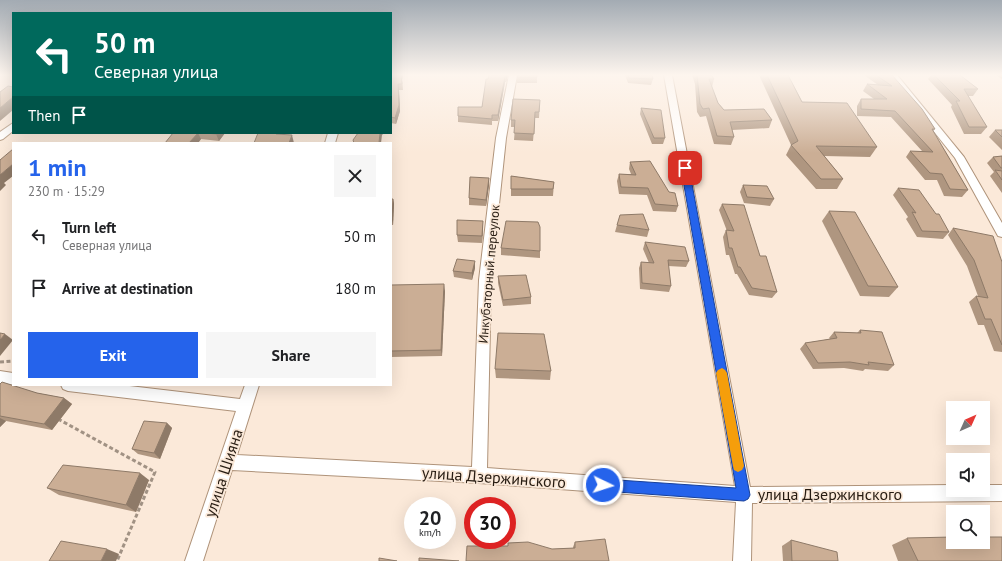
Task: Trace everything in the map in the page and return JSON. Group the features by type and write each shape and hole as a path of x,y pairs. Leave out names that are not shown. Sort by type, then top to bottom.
{"street":[{"name":"Инкубаторный переулок","path":"478,475 485,280 501,138 508,101"},
{"path":"673,101 744,495 742,561"},
{"path":"914,101 959,157 1002,233"},
{"path":"0,138 12,127"},
{"path":"0,377 12,378"},
{"path":"76,386 245,406"},
{"name":"улица Шияна","path":"194,561 252,386"},
{"name":"улица Дзержинского","path":"227,462 478,475 744,495 1002,493"}],"path":[{"path":"0,362 12,361"},
{"path":"52,415 155,472 117,561"}],"building":[{"path":"0,101 8,101 0,108"},
{"path":"392,101 399,101 399,105 395,118 392,117"},
{"path":"483,101 500,101 498,115 492,115 492,119 458,116 458,107 482,107"},
{"path":"513,101 540,101 539,112 535,112 534,134 514,133 515,120 511,120"},
{"path":"700,101 717,101 724,110 764,109 772,120 730,122 734,137 717,136 709,108 703,109"},
{"path":"779,101 847,103 877,147 816,146 843,179 821,179 791,145 798,141"},
{"path":"861,101 915,101 935,129 932,129 968,190 950,189 942,174 930,173 910,151 933,152 895,111 861,109"},
{"path":"956,101 971,101 987,127 969,127"},
{"path":"641,108 661,110 665,138 654,138"},
{"path":"995,130 1002,130 1002,137"},
{"path":"172,134 197,134 190,142 166,142"},
{"path":"258,134 292,135 289,142 254,142"},
{"path":"357,134 380,134 379,142 354,142 353,140"},
{"path":"12,150 12,165 0,175 0,160"},
{"path":"1002,156 1002,168 1001,168 993,157"},
{"path":"650,161 669,192 675,193 678,206 655,204 648,188 621,187 619,174 636,175 630,162"},
{"path":"995,170 1002,171 1002,180"},
{"path":"511,176 554,182 553,189 511,189"},
{"path":"470,177 489,178 486,200 469,198"},
{"path":"743,185 767,186 774,199 747,197"},
{"path":"898,188 919,190 936,214 939,214 949,232 922,231 912,212 916,213"},
{"path":"392,199 393,199 392,220"},
{"path":"722,204 744,205 760,256 766,256 777,292 752,288 740,267 738,267 732,248 729,248 726,230 734,231"},
{"path":"829,211 855,212 898,287 868,286"},
{"path":"643,214 649,230 617,225 620,215"},
{"path":"457,220 483,221 482,236 457,235"},
{"path":"506,221 538,222 540,227 540,251 501,248"},
{"path":"953,228 993,236 1002,262 1002,345 991,319 985,319 976,296 988,298 974,260"},
{"path":"645,242 685,247 689,261 668,260 671,286 642,283 641,262 654,263"},
{"path":"457,259 475,261 472,273 453,271"},
{"path":"526,275 531,297 503,300 498,276"},
{"path":"444,284 441,350 392,351 392,285"},
{"path":"860,330 882,332 894,365 868,362 869,365 850,362 818,363 805,343 837,338 834,332 861,333"},
{"path":"0,333 5,334 0,340"},
{"path":"498,333 544,334 551,371 495,369"},
{"path":"2,382 37,393 64,398 44,424 0,416 0,384"},
{"path":"144,421 167,423 154,453 132,449"},
{"path":"63,465 140,473 126,505 47,488"},
{"path":"946,537 946,549 990,549 990,537 1002,537 1002,561 918,561 907,538"},
{"path":"605,539 609,561 466,561 467,549 516,549 516,543 528,542 552,549 575,548 575,542"},
{"path":"791,540 837,552 838,561 792,561"},
{"path":"61,541 107,549 101,561 49,561"},
{"path":"379,558 397,561 379,561"},
{"path":"419,558 459,561 419,561"}],"slow traffic":[{"path":"722,373 738,466"}],"route":[{"path":"603,485 744,495 685,168"}]}
